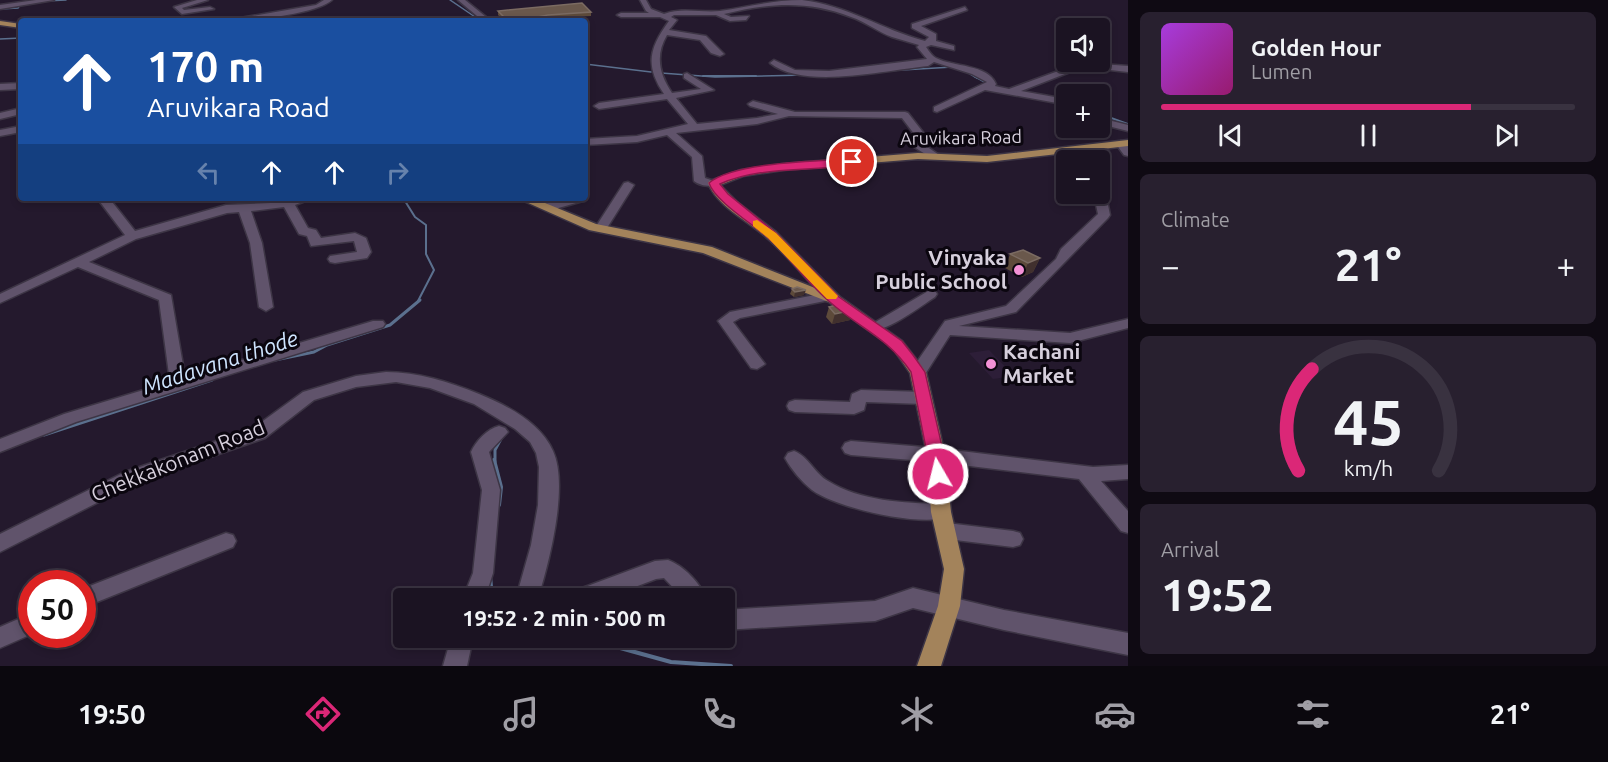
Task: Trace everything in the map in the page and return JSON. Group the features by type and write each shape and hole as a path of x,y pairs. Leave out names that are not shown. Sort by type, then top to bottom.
{"main road":[{"path":"0,23 18,26"},
{"name":"Aruvikara Road","path":"714,183 730,176 759,170 918,156 987,159 1126,147"},
{"path":"714,183 733,205 772,235 830,298"},
{"path":"531,201 601,228 707,250 830,298 897,344 918,372 936,455 941,512 954,569 949,606 929,666"}],"street":[{"path":"0,7 50,0"},
{"path":"182,12 177,5 206,0"},
{"path":"246,18 318,7 329,0"},
{"path":"461,0 483,18"},
{"path":"643,0 648,10 673,20 657,46 655,70 668,95 693,127"},
{"path":"621,15 720,14 760,3 802,2 851,14 893,35 951,48"},
{"path":"12,6 41,10"},
{"path":"173,15 210,9"},
{"path":"965,9 915,26 933,36 933,40 921,48 932,59 982,74 991,81 987,87"},
{"path":"720,14 730,18 746,18"},
{"path":"664,32 703,38 714,51 720,54"},
{"path":"774,63 794,72 829,74 858,69 889,69 928,63 932,59"},
{"path":"1110,68 1128,69"},
{"path":"1114,68 1117,74 1128,77"},
{"path":"1056,104 1020,98 996,98 1063,72"},
{"path":"599,106 709,90 687,75"},
{"path":"0,87 18,86"},
{"path":"937,109 982,87 1056,100"},
{"path":"753,105 789,114"},
{"path":"0,116 18,112"},
{"path":"588,142 638,139 693,127 757,121 789,114 905,115 924,140 915,143 937,156"},
{"path":"1110,124 1128,128"},
{"path":"0,133 18,130"},
{"path":"669,132 697,156 700,181 714,183"},
{"path":"601,228 628,185"},
{"path":"105,201 132,236"},
{"path":"0,299 132,236 219,204 261,208 296,201"},
{"path":"548,207 569,201"},
{"path":"288,203 303,231 312,233 316,243 360,238 364,253 362,255 334,259"},
{"path":"918,372 945,330 956,322 1011,309 1018,303 1104,215 1101,204"},
{"path":"244,208 256,243 266,307"},
{"path":"76,261 166,298 178,384"},
{"path":"874,327 930,294"},
{"path":"757,364 725,321 735,315 830,298"},
{"path":"945,330 1070,338 1128,323"},
{"path":"0,446 70,418 378,324"},
{"name":"Chekkakonam Road","path":"0,544 52,516 151,469 200,455 263,431 300,400 314,393 394,376 415,377 440,384 507,414 533,432 546,454 549,492 544,532 530,588"},
{"path":"795,406 854,408 858,406 859,396 923,398"},
{"path":"478,588 483,573 491,490 480,453 482,447 499,432"},
{"path":"851,448 936,455 1084,473 1128,472"},
{"path":"794,458 818,484 840,495 901,510 941,512"},
{"path":"1084,473 1128,525"},
{"path":"947,531 1013,539"},
{"path":"96,593 226,542"},
{"path":"608,588 655,570 668,569 688,588"},
{"path":"735,619 875,611 913,598 1004,620 1128,644"},
{"path":"0,638 18,630"},
{"path":"455,666 460,648"}],"shaded area":[{"name":"Kachani Market","path":"989,350 1014,376 993,379 969,353"}],"building":[{"path":"582,3 591,12 532,18 505,18 498,11"},
{"path":"1023,250 1040,258 1028,263 1010,254"},
{"path":"797,287 806,290 795,292 792,289"},
{"path":"844,303 853,310 835,314 829,307"}],"waterway":[{"path":"45,1 66,0"},
{"path":"450,0 477,18"},
{"path":"0,9 18,8 20,5"},
{"path":"0,39 18,38"},
{"path":"588,64 651,72"},
{"path":"885,71 953,67"},
{"path":"965,71 977,78"},
{"path":"661,73 715,77 806,75"},
{"path":"703,76 756,76"},
{"path":"974,76 987,83"},
{"path":"1110,118 1128,124"},
{"path":"405,201 415,217 426,225 426,254 434,270 418,301"},
{"name":"Madavana thode","path":"275,360 314,352 327,345 390,325 420,300"},
{"name":"Madavana thode","path":"44,435 212,380"},
{"path":"266,436 287,420"},
{"path":"495,462 495,450 502,437"},
{"path":"494,460 501,487 499,505"},
{"path":"120,491 170,471"},
{"path":"490,576 491,588"},
{"path":"620,648 671,662 731,666"}],"slow traffic":[{"path":"757,223 772,235 832,296"}],"place":[{"name":"Vinyaka Public School","path":"1019,270"},
{"name":"Kachani Market","path":"991,364"}],"route":[{"path":"852,162 759,170 730,176 714,183 733,205 772,235 835,300 897,344 908,358 918,372 938,474"}]}
